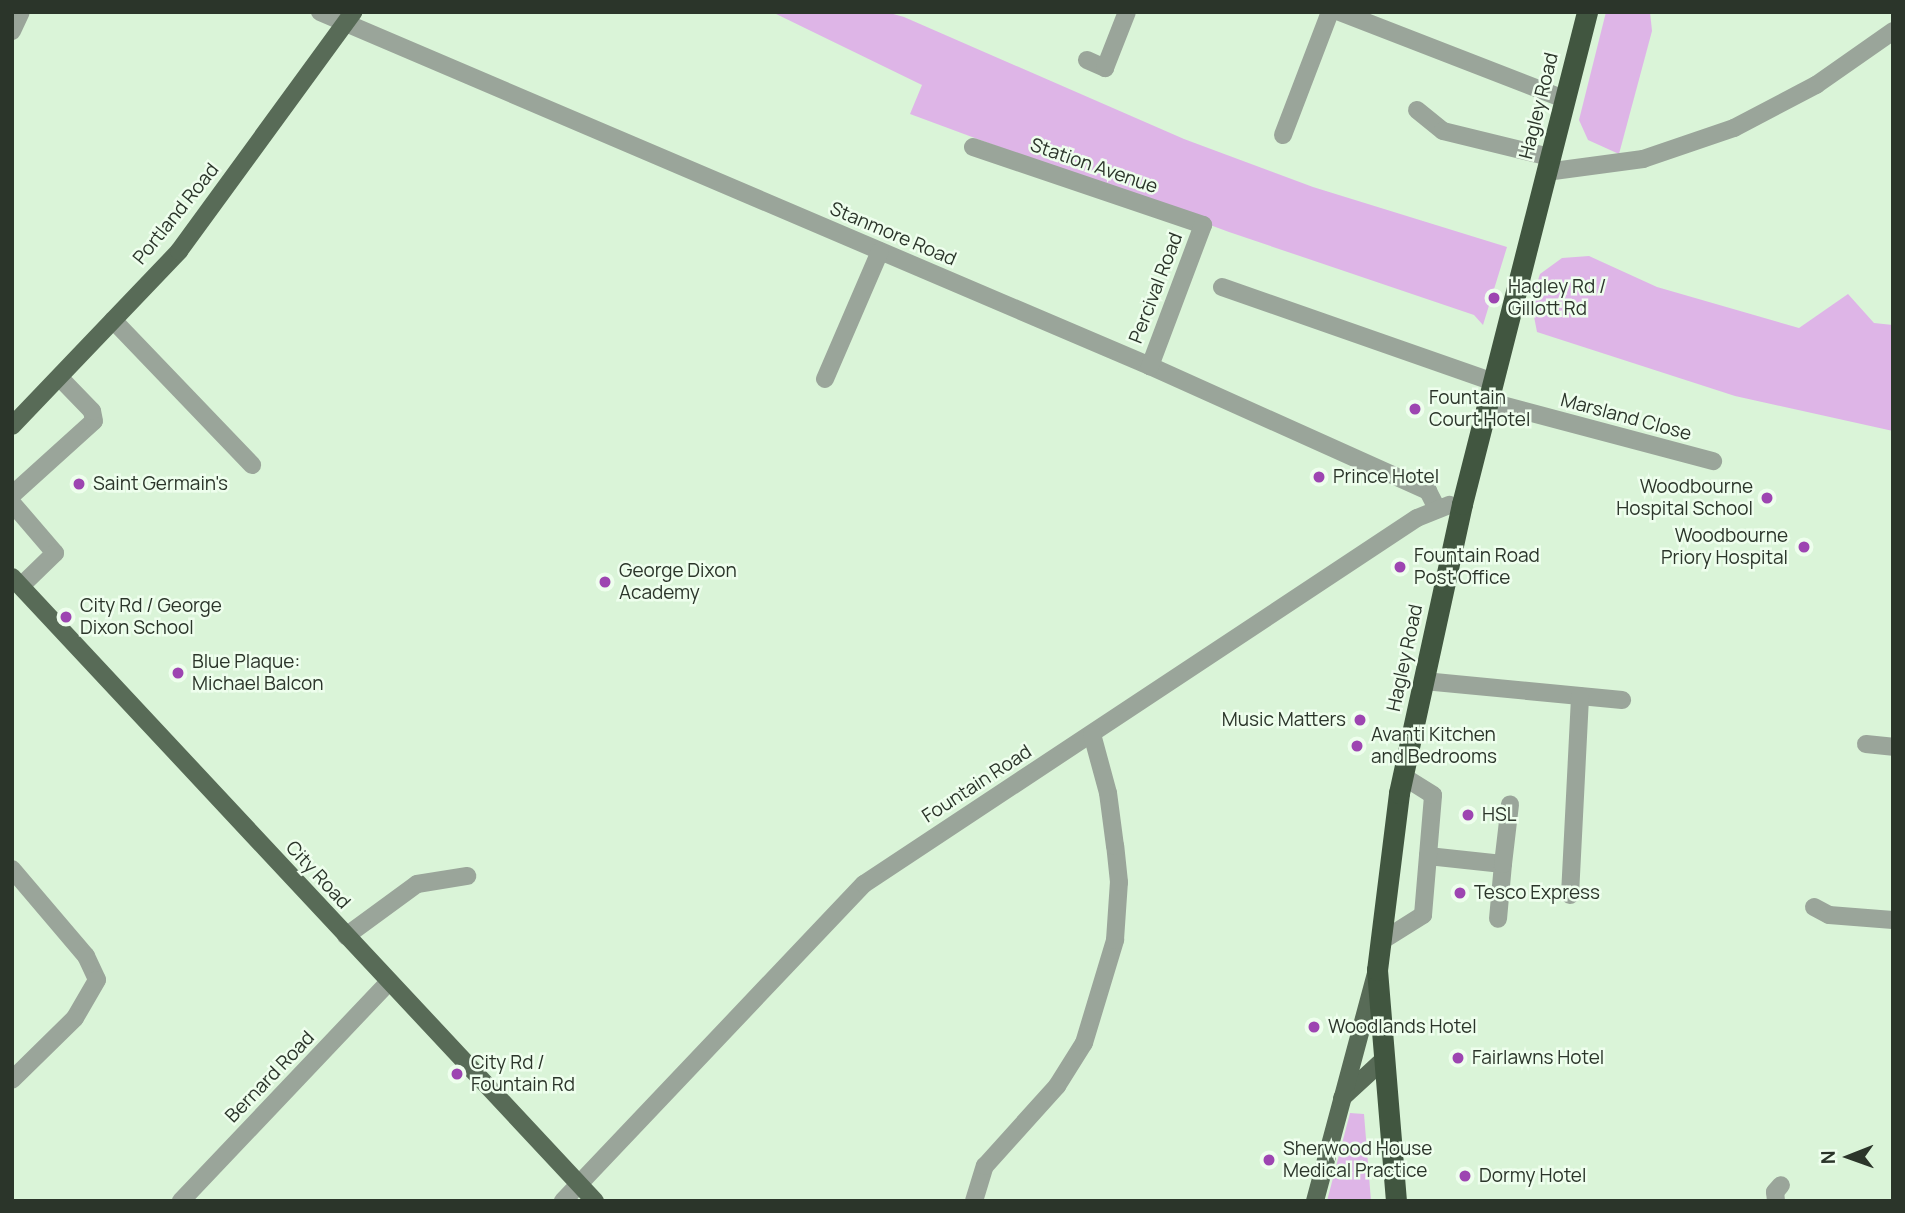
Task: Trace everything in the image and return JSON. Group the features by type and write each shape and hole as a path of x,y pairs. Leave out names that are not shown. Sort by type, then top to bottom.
{"highway":[{"name":"Hagley Road","path":"1396,1201 1381,1062 1377,970 1403,776 1462,504 1587,12"}],"main road":[{"name":"Portland Road","path":"12,426 178,251 350,18"},
{"name":"City Road","path":"16,582 595,1201"},
{"path":"1315,1201 1377,970"},
{"path":"1342,1098 1381,1062"}],"street":[{"path":"12,32 21,12"},
{"name":"Stanmore Road","path":"320,12 350,18 880,251 1150,366 1428,491 1437,509"},
{"path":"1087,60 1105,68 1127,12"},
{"path":"1283,135 1330,12"},
{"path":"1340,12 1564,99"},
{"path":"1417,110 1443,131 1548,164 1607,163 1643,159 1734,128 1816,85 1893,31"},
{"name":"Station Avenue","path":"973,147 1203,225"},
{"name":"Percival Road","path":"1150,366 1203,225"},
{"path":"825,379 880,251"},
{"name":"Marsland Close","path":"1222,287 1490,392 1713,461"},
{"path":"113,320 252,465"},
{"path":"12,495 94,421 92,411 59,377"},
{"path":"12,503 55,553 16,582"},
{"name":"Fountain Road","path":"563,1201 864,884 1417,518 1437,509 1462,504"},
{"path":"1424,681 1622,700"},
{"path":"1570,894 1580,696"},
{"path":"974,1201 985,1166 1057,1086 1084,1043 1112,953 1119,883 1108,793 1092,734"},
{"path":"1866,744 1893,747"},
{"path":"1380,942 1423,915 1433,795 1403,776"},
{"path":"1498,919 1510,804"},
{"path":"1428,856 1503,864"},
{"path":"12,869 86,956 97,980 75,1018 12,1080"},
{"path":"346,936 417,884 467,876"},
{"path":"1814,907 1829,915 1893,920"},
{"name":"Bernard Road","path":"181,1201 389,982"}],"shaded area":[{"path":"772,12 886,12 904,17 1184,139 1313,187 1507,247 1483,325 1474,315 1229,232 910,114 922,85"},
{"path":"1606,12 1650,12 1652,31 1619,154 1588,140 1579,120"},
{"path":"1589,256 1657,287 1799,328 1848,294 1874,323 1893,325 1893,431 1735,396 1537,332 1531,301 1540,274 1562,258"},
{"path":"1350,1113 1364,1114 1371,1201 1327,1201"}],"place":[{"name":"Hagley Rd / Gillott Rd","path":"1494,298"},
{"name":"Fountain Court Hotel","path":"1415,409"},
{"name":"Prince Hotel","path":"1319,477"},
{"name":"Saint Germain's","path":"79,484"},
{"name":"Woodbourne Hospital School","path":"1767,498"},
{"name":"Woodbourne Priory Hospital","path":"1804,547"},
{"name":"Fountain Road Post Office","path":"1400,567"},
{"name":"George Dixon Academy","path":"605,582"},
{"name":"City Rd / George Dixon School","path":"66,617"},
{"name":"Blue Plaque: Michael Balcon","path":"178,673"},
{"name":"Music Matters","path":"1360,720"},
{"name":"Avanti Kitchen and Bedrooms","path":"1357,746"},
{"name":"HSL","path":"1468,815"},
{"name":"Tesco Express","path":"1460,893"},
{"name":"Woodlands Hotel","path":"1314,1027"},
{"name":"Fairlawns Hotel","path":"1458,1058"},
{"name":"City Rd / Fountain Rd","path":"457,1074"},
{"name":"Sherwood House Medical Practice","path":"1269,1160"},
{"name":"Dormy Hotel","path":"1465,1176"}]}
